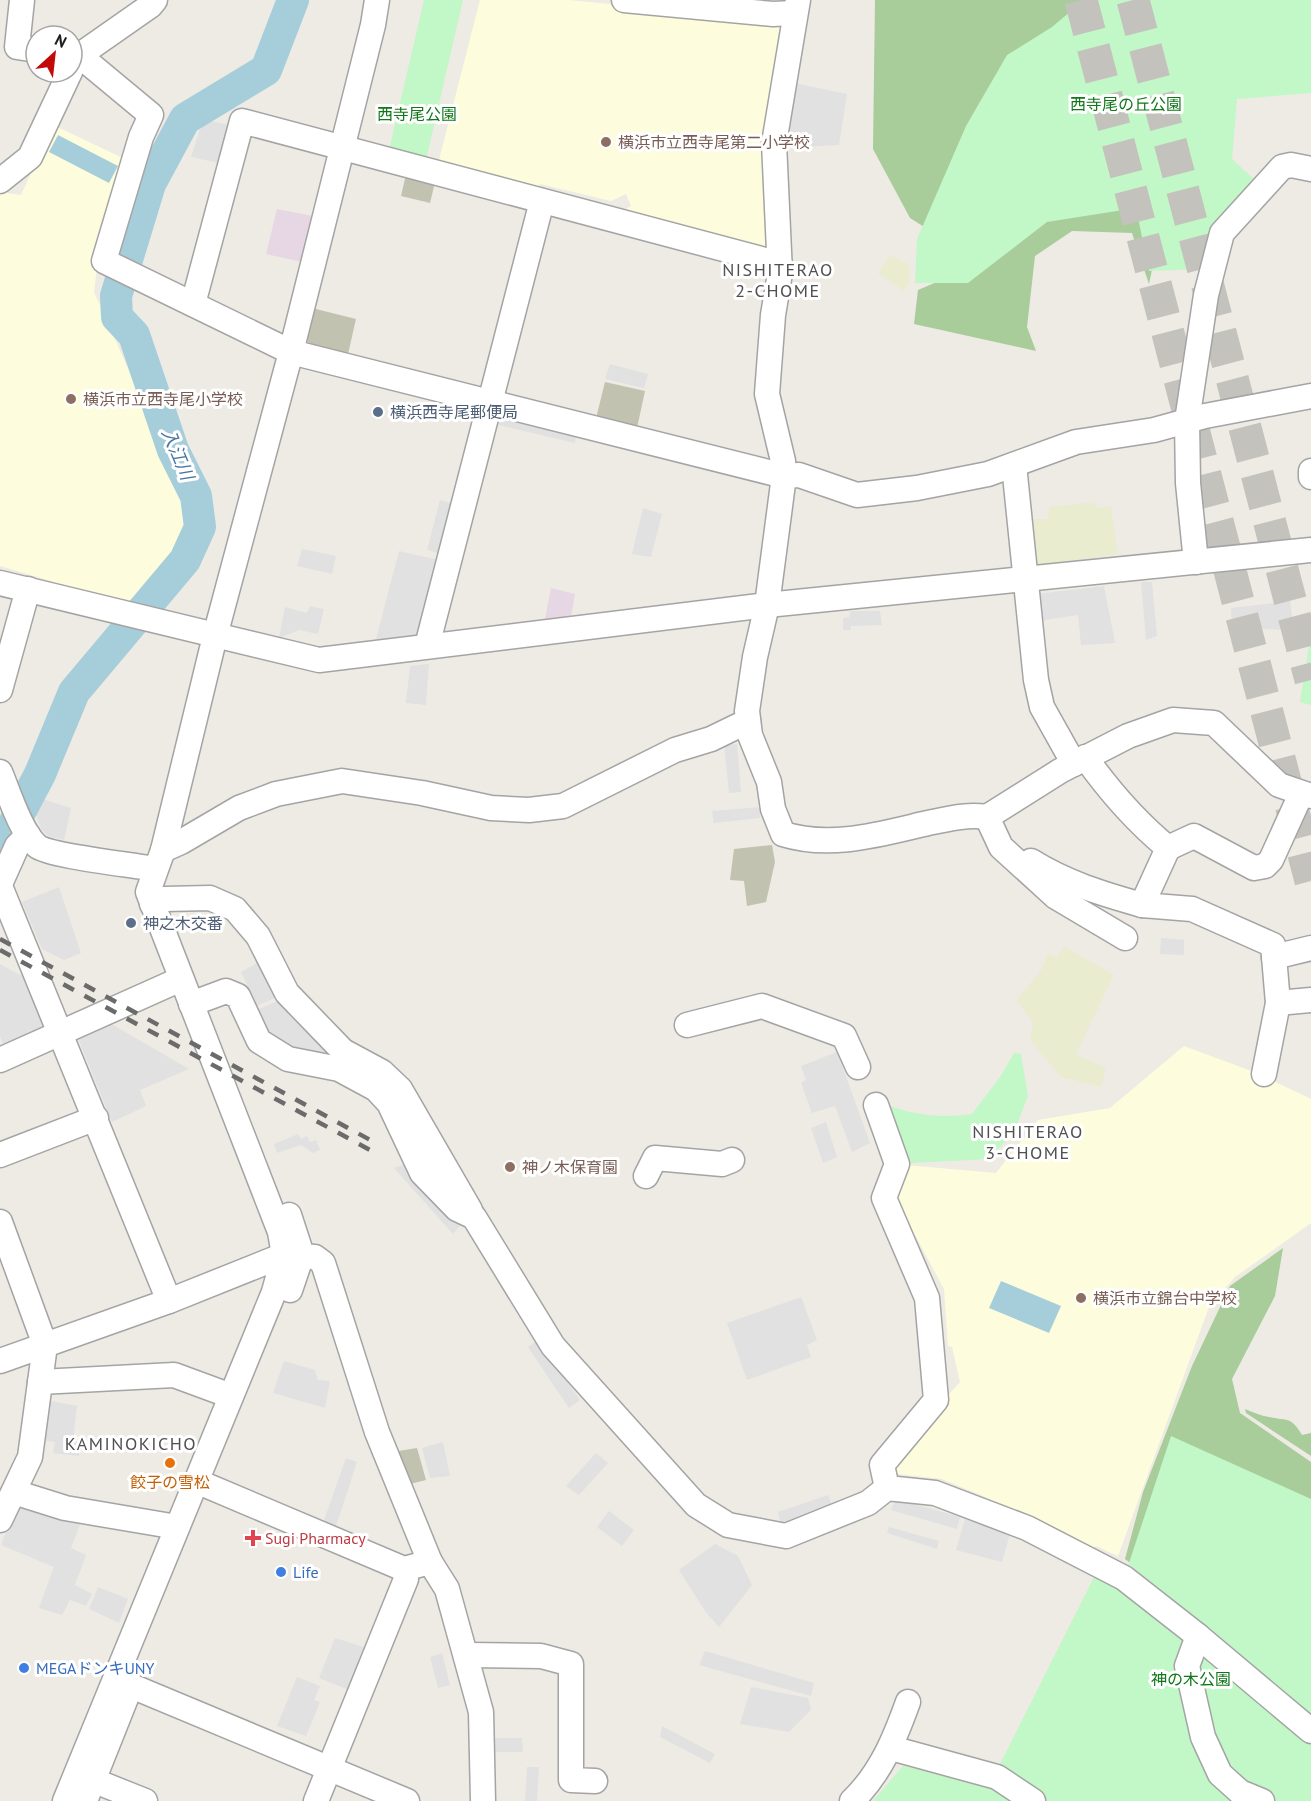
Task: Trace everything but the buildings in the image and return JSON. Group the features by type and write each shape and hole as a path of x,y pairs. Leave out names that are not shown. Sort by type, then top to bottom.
{"street":[{"path":"22,0 17,46 24,47"},
{"path":"84,55 155,0"},
{"path":"198,1002 181,979 158,902 159,859 214,636 291,352 343,148 374,25 377,0"},
{"path":"624,0 773,14 796,6 774,143 780,264 767,394 783,460 784,476 767,605 755,657 747,711 750,735 769,782 773,809 783,834 819,842 869,836 968,814 989,816 1079,761 1128,736 1173,720 1214,723 1265,775 1279,785 1306,795 1271,860 1265,866 1254,868 1194,836 1168,848 1142,905"},
{"path":"84,61 151,115 141,137 104,261 291,352 784,476 799,475 857,495 917,488 988,474 1076,442 1154,430 1186,421 1311,396"},
{"path":"0,181 30,157 63,84"},
{"path":"193,304 242,121 780,264"},
{"path":"1196,562 1188,483 1186,421 1206,295 1222,233 1281,167 1291,165 1311,169"},
{"path":"427,646 542,201"},
{"path":"1014,465 1036,680 1042,706 1079,761 1138,824 1168,848"},
{"path":"1311,471 1311,477"},
{"path":"0,583 319,660 767,605 1311,550"},
{"path":"0,690 28,590"},
{"path":"15,817 37,847 159,859 181,842 239,808 276,794 342,781 422,793 491,808 529,810 563,806 675,750 711,739 748,721"},
{"path":"0,772 15,817 17,846 0,885 169,1300"},
{"path":"989,816 1008,840 1031,861 1053,874 1093,892 1142,905 1192,909 1273,945 1278,1003 1264,1074"},
{"path":"989,816 1001,847 1056,897 1125,938"},
{"path":"158,902 210,898 235,909 258,936 287,993 343,1051 382,1072 400,1089 474,1217 553,1346 696,1505 728,1525 786,1536 868,1503 887,1488 935,1493 1027,1528 1124,1578 1198,1635 1311,1731"},
{"path":"158,902 198,1002 280,1232 293,1255"},
{"path":"1274,957 1311,948"},
{"path":"0,1060 181,979"},
{"path":"198,1002 226,991 238,996 259,1041 288,1059 339,1069 376,1089 389,1103 422,1173 457,1209 474,1217"},
{"path":"1278,1003 1311,1000"},
{"path":"687,1025 762,1006 847,1028 858,1067"},
{"path":"876,1105 897,1164 884,1198 927,1298 936,1400 882,1465 887,1488"},
{"path":"0,1155 96,1118"},
{"path":"646,1176 655,1158 722,1164 732,1160"},
{"path":"0,1222 45,1345 30,1457 0,1520"},
{"path":"124,1683 177,1527 203,1485 231,1396 274,1292 293,1255"},
{"path":"65,1801 85,1785 293,1255"},
{"path":"0,1360 293,1255 315,1257 323,1263 377,1432 430,1562 447,1589 481,1712 483,1801"},
{"path":"40,1382 174,1375 231,1396"},
{"path":"203,1485 404,1569 430,1562"},
{"path":"14,1492 65,1508 177,1527"},
{"path":"316,1801 406,1579 404,1569"},
{"path":"1198,1635 1187,1666 1203,1737 1220,1774 1240,1792 1262,1801"},
{"path":"466,1655 541,1656 571,1664 572,1780 595,1781"},
{"path":"124,1683 408,1801"},
{"path":"852,1801 862,1791 891,1748 908,1702"},
{"path":"891,1748 997,1777 1033,1801"},
{"path":"85,1785 145,1801"}],"shaded area":[{"name":"横浜市立西寺尾第二小学校","path":"480,0 568,0 779,20 786,26 770,248 765,250 620,212 631,206 626,194 611,201 540,184 537,189 438,164"},
{"path":"794,83 847,94 839,145 785,148"},
{"path":"203,120 231,125 223,164 191,157"},
{"name":"横浜市立西寺尾小学校","path":"53,125 129,161 98,259 94,292 189,506 191,528 182,548 165,573 133,605 0,566 0,192 21,195"},
{"path":"407,170 436,178 430,203 401,196"},
{"path":"277,209 313,216 302,262 266,254"},
{"path":"890,255 910,265 909,282 904,291 878,273"},
{"path":"312,308 356,319 348,354 309,344 305,335"},
{"path":"610,364 648,374 644,388 605,379"},
{"path":"605,382 645,391 637,428 596,418"},
{"path":"502,414 577,430 575,443 498,425"},
{"path":"440,500 454,504 442,554 427,550"},
{"path":"1094,502 1096,508 1111,506 1118,554 1035,564 1030,519 1048,519 1049,507"},
{"path":"643,508 662,514 651,557 632,554"},
{"path":"302,549 336,556 332,574 297,566"},
{"path":"399,551 439,560 422,633 417,637 376,639"},
{"path":"1141,582 1152,582 1157,636 1146,640"},
{"path":"1104,586 1115,643 1081,645 1078,615 1038,621 1037,594"},
{"path":"551,588 575,594 571,617 545,619"},
{"path":"1290,601 1294,630 1232,628 1231,608"},
{"path":"310,606 324,609 318,634 299,630 279,638 285,607 307,613"},
{"path":"851,611 880,611 882,625 851,626 851,630 843,630 843,618 849,617"},
{"path":"429,664 426,705 406,703 410,666"},
{"path":"737,744 741,792 729,793 724,745"},
{"path":"42,799 71,808 64,840 48,836 41,829 36,815"},
{"path":"760,807 760,818 714,823 712,811"},
{"path":"772,845 775,862 766,902 747,906 744,881 730,880 734,849"},
{"path":"59,887 81,953 64,960 42,949 22,902"},
{"path":"1161,938 1184,940 1184,955 1160,954"},
{"path":"1064,946 1114,975 1076,1054 1106,1068 1101,1087 1061,1077 1030,1040 1033,1022 1016,1000 1040,972 1048,954 1057,957"},
{"path":"262,960 281,995 257,1006 241,972"},
{"path":"0,964 24,977 46,1025 3,1044 0,1036"},
{"path":"283,999 338,1054 294,1049 270,1035 259,1009"},
{"path":"108,1022 189,1069 140,1090 146,1106 112,1122 77,1036"},
{"name":"横浜市立錦台中学校","path":"1184,1046 1254,1072 1311,1099 1311,1223 1235,1277 1209,1307 1118,1556 1096,1546 1086,1551 1033,1517 942,1479 898,1474 894,1457 960,1382 952,1347 948,1346 944,1289 892,1192 905,1165 996,1173 1038,1120 1110,1108"},
{"path":"837,1052 870,1143 852,1152 835,1106 812,1113 801,1083 806,1080 801,1066"},
{"path":"826,1122 837,1157 823,1163 811,1128"},
{"path":"298,1134 301,1139 307,1136 310,1142 316,1140 320,1150 313,1153 301,1145 277,1153 274,1144"},
{"path":"408,1163 464,1221 453,1234 394,1168"},
{"path":"801,1297 817,1340 807,1345 811,1357 747,1380 727,1323"},
{"path":"538,1340 580,1400 569,1408 528,1347"},
{"path":"284,1361 315,1370 318,1380 330,1381 325,1408 273,1393"},
{"path":"47,1400 77,1406 73,1440 80,1443 79,1456 53,1453 55,1442 40,1440"},
{"path":"443,1442 450,1476 430,1478 422,1448"},
{"path":"417,1448 426,1480 406,1485 392,1452"},
{"path":"596,1453 608,1463 579,1495 566,1486"},
{"path":"346,1458 357,1462 335,1529 323,1523"},
{"path":"828,1495 832,1505 781,1525 778,1512"},
{"path":"896,1499 960,1517 957,1529 891,1510"},
{"path":"18,1502 83,1517 71,1548 86,1555 75,1585 92,1594 86,1606 70,1600 62,1615 39,1608 54,1567 1,1545"},
{"path":"609,1511 634,1530 622,1546 597,1527"},
{"path":"965,1519 1010,1534 1002,1562 956,1550"},
{"path":"889,1527 939,1541 937,1549 887,1533"},
{"path":"715,1544 738,1556 752,1585 719,1627 705,1611 679,1570"},
{"path":"98,1587 128,1599 119,1623 89,1609"},
{"path":"335,1638 367,1648 349,1690 319,1678"},
{"path":"705,1651 814,1683 811,1696 699,1665"},
{"path":"442,1653 450,1685 438,1688 430,1657"},
{"path":"297,1677 320,1686 314,1700 320,1702 306,1736 277,1726"},
{"path":"751,1687 808,1698 811,1710 789,1732 740,1724"},
{"path":"662,1726 715,1754 710,1763 660,1737"},
{"path":"489,1738 522,1738 523,1752 489,1752"},
{"path":"527,1767 539,1767 537,1801 525,1801"}],"green space":[{"name":"西寺尾公園","path":"424,0 463,0 426,160 389,150"},
{"name":"西寺尾の丘公園","path":"875,0 1311,0 1282,44 1134,193 1160,232 1149,284 1132,233 1072,231 1035,256 1027,327 1036,351 914,324 918,290 963,271 951,244 910,218 873,149"},
{"name":"西寺尾の丘公園","path":"1084,0 1311,0 1311,93 1237,99 1232,159 1255,180 1205,269 1149,271 1136,208 1047,222 968,283 915,283 917,239 966,126 1007,55 1052,27"},
{"path":"1311,639 1311,705 1300,702"},
{"path":"1014,1053 1021,1054 1028,1096 1014,1132 989,1159 911,1163 886,1104 928,1115 972,1114 1000,1077"},
{"path":"1283,1248 1275,1296 1232,1379 1240,1413 1311,1462 1311,1801 1173,1596 1125,1559 1143,1492 1192,1366 1230,1286"},
{"path":"1245,1409 1263,1416 1288,1420 1302,1435 1311,1433 1311,1456 1246,1413"},
{"name":"神の木公園","path":"1171,1436 1311,1499 1311,1801 873,1801 903,1766 990,1784 1099,1567 1124,1578"}],"water":[{"path":"58,135 118,166 109,183 49,152"},
{"path":"1001,1281 1061,1306 1049,1333 989,1308"}],"waterway":[{"name":"入江川","path":"0,850 40,774 74,692 185,560 200,527 196,496 173,450 134,335 117,317 116,296 150,184 185,119 266,70 293,0"}],"tunnel":[{"path":"1081,0 1311,881"},
{"path":"1133,0 1311,680"}],"railway":[{"path":"0,939 374,1142"},
{"path":"0,950 370,1150"}],"place":[{"name":"横浜市立西寺尾第二小学校","path":"606,142"},
{"name":"横浜市立西寺尾小学校","path":"71,399"},
{"name":"横浜西寺尾郵便局","path":"378,412"},
{"name":"神之木交番","path":"131,923"},
{"name":"神ノ木保育園","path":"510,1167"},
{"name":"横浜市立錦台中学校","path":"1081,1298"},
{"name":"餃子の雪松","path":"170,1463"},
{"name":"Sugi Pharmacy","path":"253,1538"},
{"name":"Life","path":"281,1572"},
{"name":"MEGAドンキUNY","path":"24,1668"}],"district":[{"name":"NISHITERAO 2-CHOME","path":"778,279"},
{"name":"NISHITERAO 3-CHOME","path":"1028,1141"},
{"name":"KAMINOKICHO","path":"131,1443"}]}
